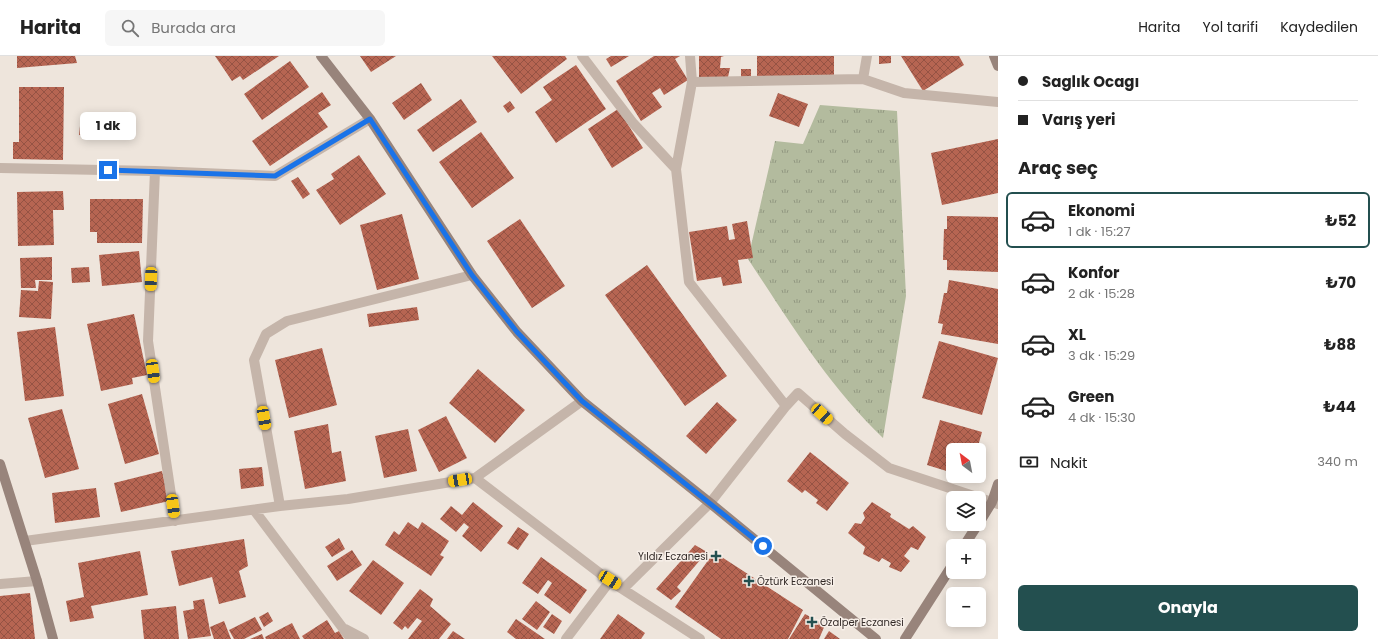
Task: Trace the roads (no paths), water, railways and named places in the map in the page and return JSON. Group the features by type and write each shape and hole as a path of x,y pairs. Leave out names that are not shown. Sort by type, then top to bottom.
{"street":[{"path":"321,56 370,119 472,275 517,332 582,401 710,503 876,639"},
{"path":"582,56 633,123 676,169"},
{"path":"690,56 692,82 676,169 689,282 786,406"},
{"path":"863,79 867,56"},
{"path":"994,56 998,66"},
{"path":"692,82 863,79 904,93 998,102"},
{"path":"0,168 155,171 275,176 370,119"},
{"path":"155,171 148,341 175,521"},
{"path":"280,506 254,360 266,334 287,322 472,275"},
{"path":"623,589 710,503 786,406 798,393 845,434 889,468 995,503"},
{"path":"25,541 280,506 348,499 475,478 582,401"},
{"path":"0,464 25,541 53,639"},
{"path":"475,478 610,580 700,639"},
{"path":"986,514 995,503 998,484"},
{"path":"254,510 351,639"},
{"path":"905,639 946,575"},
{"path":"566,639 610,580"},
{"path":"0,584 37,581"},
{"path":"343,628 364,639"}],"place":[{"name":"Yıldız Eczanesi","path":"716,556"},
{"name":"Öztürk Eczanesi","path":"749,581"},
{"name":"Özalper Eczanesi","path":"812,622"}]}
